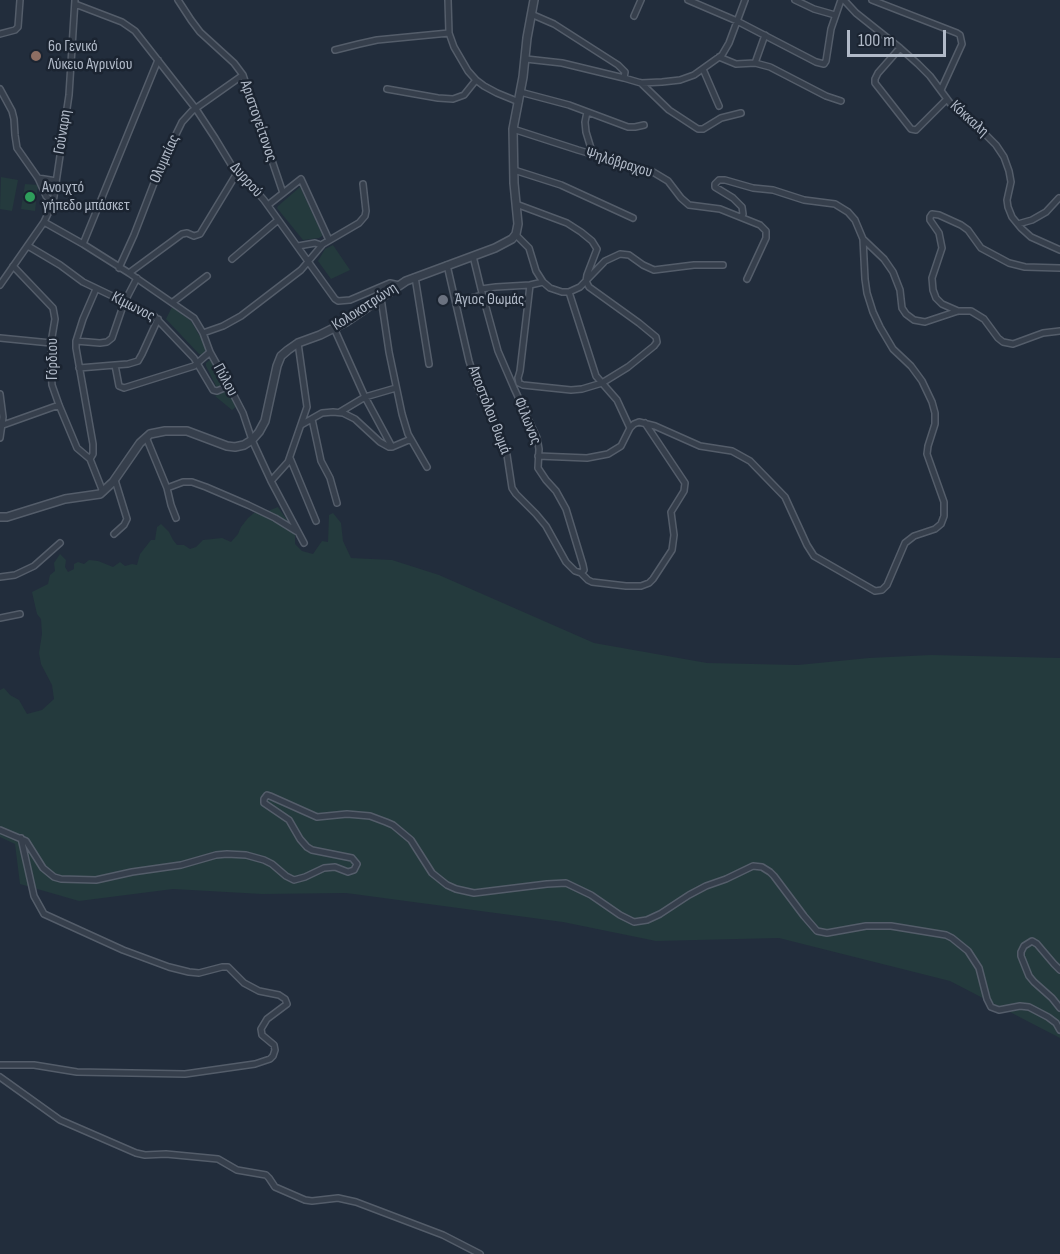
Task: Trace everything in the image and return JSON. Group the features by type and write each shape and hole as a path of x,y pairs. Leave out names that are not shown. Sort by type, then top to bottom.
{"street":[{"path":"0,34 18,27 20,0"},
{"name":"Αριστογείτονος","path":"178,0 200,32 234,63 243,75 283,193"},
{"path":"448,0 449,33 468,71 476,80 497,93 519,102"},
{"path":"534,0 513,129 518,226 516,235 529,248 536,271 543,282 556,291 569,292 580,288 605,261 621,254 629,255 643,266 654,270 694,265 723,265"},
{"path":"634,16 641,0"},
{"path":"688,0 737,21 824,64 835,15 843,0"},
{"path":"526,59 562,63 641,83 680,80 703,69 727,48 745,0"},
{"path":"795,0 835,15"},
{"name":"Κόκκαλη","path":"843,0 930,76 956,110 987,135 1002,153 1010,178 1008,207 1018,224"},
{"path":"872,0 960,35 962,44 940,90"},
{"name":"Δυρρού","path":"75,2 130,26 135,31 196,109 237,173 268,205 331,295 338,301 350,300 390,283 399,285"},
{"name":"Γούναρη","path":"0,285 44,222 53,203 69,95 75,2"},
{"path":"531,14 554,24 618,65 624,70 624,78"},
{"path":"335,51 377,40 449,33"},
{"path":"755,63 765,35"},
{"path":"900,48 878,73 875,83 911,129 916,130 946,99"},
{"path":"719,57 736,64 755,63 773,68 826,96 842,101"},
{"path":"83,244 158,60"},
{"path":"703,69 720,106"},
{"name":"Ολυμπίας","path":"119,267 161,165 182,122 243,75"},
{"path":"387,89 453,99 464,96 476,80"},
{"path":"641,83 669,110 698,129 703,129 721,118 741,113"},
{"path":"0,89 12,111 17,148 38,178 46,196 53,203"},
{"path":"520,92 569,105 628,127 644,125"},
{"path":"587,112 586,127 593,155"},
{"name":"Ψηλόβραχου","path":"513,129 657,174 668,181 689,205 714,207 760,225 766,234 763,246 747,279"},
{"path":"514,170 587,195 633,218"},
{"path":"129,273 182,234 187,233 194,236 200,234 237,173"},
{"path":"38,178 56,182"},
{"path":"268,205 301,179 329,240"},
{"path":"538,456 592,457 608,454 621,447 630,428 637,423 645,423 700,446 732,451 745,457 784,497 814,556 879,591 884,588 905,543 914,536 939,527 945,510 942,494 927,454 935,424 934,409 922,381 911,366 893,349 873,312 865,279 863,239 855,220 848,212 831,203 804,200 773,190 719,180 715,184 716,188 733,198 742,207 741,217"},
{"path":"203,333 220,328 241,316 301,270 321,245 363,220 366,211 363,183"},
{"path":"1059,198 1046,212 1032,220 1018,224 1031,237 1060,250"},
{"path":"516,204 567,223 592,241 597,252 587,275 586,281 589,287 656,337 656,344 602,384 578,389 523,386 518,378 530,285"},
{"path":"958,311 939,301 934,294 932,279 942,248 939,233 930,220 932,214 961,225 981,248 1009,263 1025,267 1060,268"},
{"path":"232,259 279,220"},
{"name":"Πύλου","path":"44,222 129,273 194,318 230,386 271,481 304,543"},
{"name":"Κολοκοτρώνη","path":"252,440 265,421 280,359 285,352 298,343 346,322 399,285 506,243 516,235"},
{"path":"863,239 884,259 893,272 900,290 902,308 916,321 924,322 958,311 968,311 984,319 998,338 1008,343 1018,343 1043,333 1060,331"},
{"path":"298,246 314,243 321,245"},
{"name":"Κίμωνος","path":"28,246 96,289 154,316 198,364 212,388 217,391 230,386"},
{"name":"Φίλωνος","path":"473,256 498,351 537,438 539,470 556,491 566,509 583,565 583,572 578,572"},
{"name":"Αποστόλου Θωμά","path":"447,265 469,361 478,388 507,454 512,488 546,526 564,558 578,572"},
{"name":"Γόρδιου","path":"13,266 53,308 55,318 51,343 51,380 77,448 90,459 103,492"},
{"path":"173,302 207,276"},
{"path":"415,277 429,364"},
{"path":"76,341 100,343 110,340 136,278"},
{"path":"456,302 496,287 543,282"},
{"name":"Γόρδιου","path":"90,459 93,454 93,444 76,341 96,289"},
{"path":"569,292 595,372 616,400 630,428"},
{"path":"381,298 389,352 405,424 427,467"},
{"path":"79,368 128,364 138,361 158,319"},
{"path":"334,328 365,397 392,447"},
{"path":"0,338 51,343"},
{"path":"271,481 290,458 307,407 298,343"},
{"path":"115,365 119,386 124,388 198,364 210,352"},
{"path":"509,378 518,378"},
{"path":"339,412 365,397 396,388"},
{"path":"0,394 3,410 0,438"},
{"path":"3,425 59,405"},
{"path":"301,425 322,412 339,412 355,419 388,447 411,439"},
{"path":"312,419 321,461 330,478 337,503"},
{"path":"578,572 592,582 641,586 653,579 672,550 674,535 671,512 684,491 685,483 645,423"},
{"path":"0,518 65,499 92,496 103,492 115,480 146,437 156,432 187,431 226,446 235,447 252,440"},
{"path":"146,437 167,488 176,518"},
{"path":"290,458 316,521"},
{"path":"114,534 127,519 115,480"},
{"path":"167,488 183,482 206,487 275,518 297,532"},
{"path":"0,577 15,575 34,566 60,543"},
{"path":"0,618 20,614"},
{"path":"0,830 21,838 28,844 43,868 54,877 61,879 96,880 181,865 227,854 246,855 264,860 294,880 324,868 335,867 348,872 354,870 357,864 352,858 307,848 289,820 266,805 264,799 270,795 317,817 347,814 370,816 386,822 411,840 432,873 456,889 474,893 566,883 591,895 634,922 647,920 660,914 706,886 753,866 762,867 774,876 817,931 827,933 891,926 946,935 968,951 980,968 987,999 992,1007 999,1010 1020,1006 1029,1007 1048,1017 1056,1023 1060,1030"},
{"path":"0,1065 34,1065 77,1072 185,1074 255,1064 270,1059 274,1053 274,1045 262,1035 261,1029 267,1019 287,1004 285,999 279,995 259,991 244,983 228,967 199,973 169,967 123,950 44,914 34,896 21,838"},
{"path":"1060,970 1035,942 1027,943 1021,956 1029,976 1060,1008"},
{"path":"0,1077 60,1120 136,1152 146,1155 166,1154 218,1160 237,1170 266,1175 275,1188 305,1200 342,1198 356,1202 443,1234 480,1254"}],"green space":[{"path":"1,177 18,180 12,211 0,209"},
{"name":"Ανοιχτό γήπεδο μπάσκετ","path":"25,184 38,185 35,211 21,209"},
{"path":"300,187 322,234 319,238 303,240 277,208"},
{"path":"333,245 350,270 331,279 318,261 325,249"},
{"path":"172,307 191,321 206,347 202,355 166,319"},
{"path":"212,358 228,384 217,388 206,366"},
{"path":"230,389 238,405 232,410 215,396"},
{"path":"278,507 295,532 295,544 302,551 313,554 322,541 328,542 329,515 333,513 341,523 343,541 351,558 392,560 439,575 594,643 707,663 798,665 931,655 1060,658 1060,1038 950,981 779,938 656,941 563,922 346,893 262,894 173,889 79,901 20,884 15,844 0,837 0,690 4,688 19,700 27,714 42,710 54,699 52,685 41,664 39,653 42,634 41,619 37,614 32,592 48,584 50,575 55,571 54,563 60,554 66,560 65,567 68,572 74,569 74,564 78,562 84,564 89,560 113,567 120,562 125,566 137,565 140,554 151,540 155,540 157,527 161,524 177,545 184,545 190,549 203,540 222,538 231,542 254,513 263,513"}],"place":[{"name":"6ο Γενικό Λύκειο Αγρινίου","path":"36,56"},
{"name":"Ανοιχτό γήπεδο μπάσκετ","path":"30,197"},
{"name":"Άγιος Θωμάς","path":"443,300"}]}
